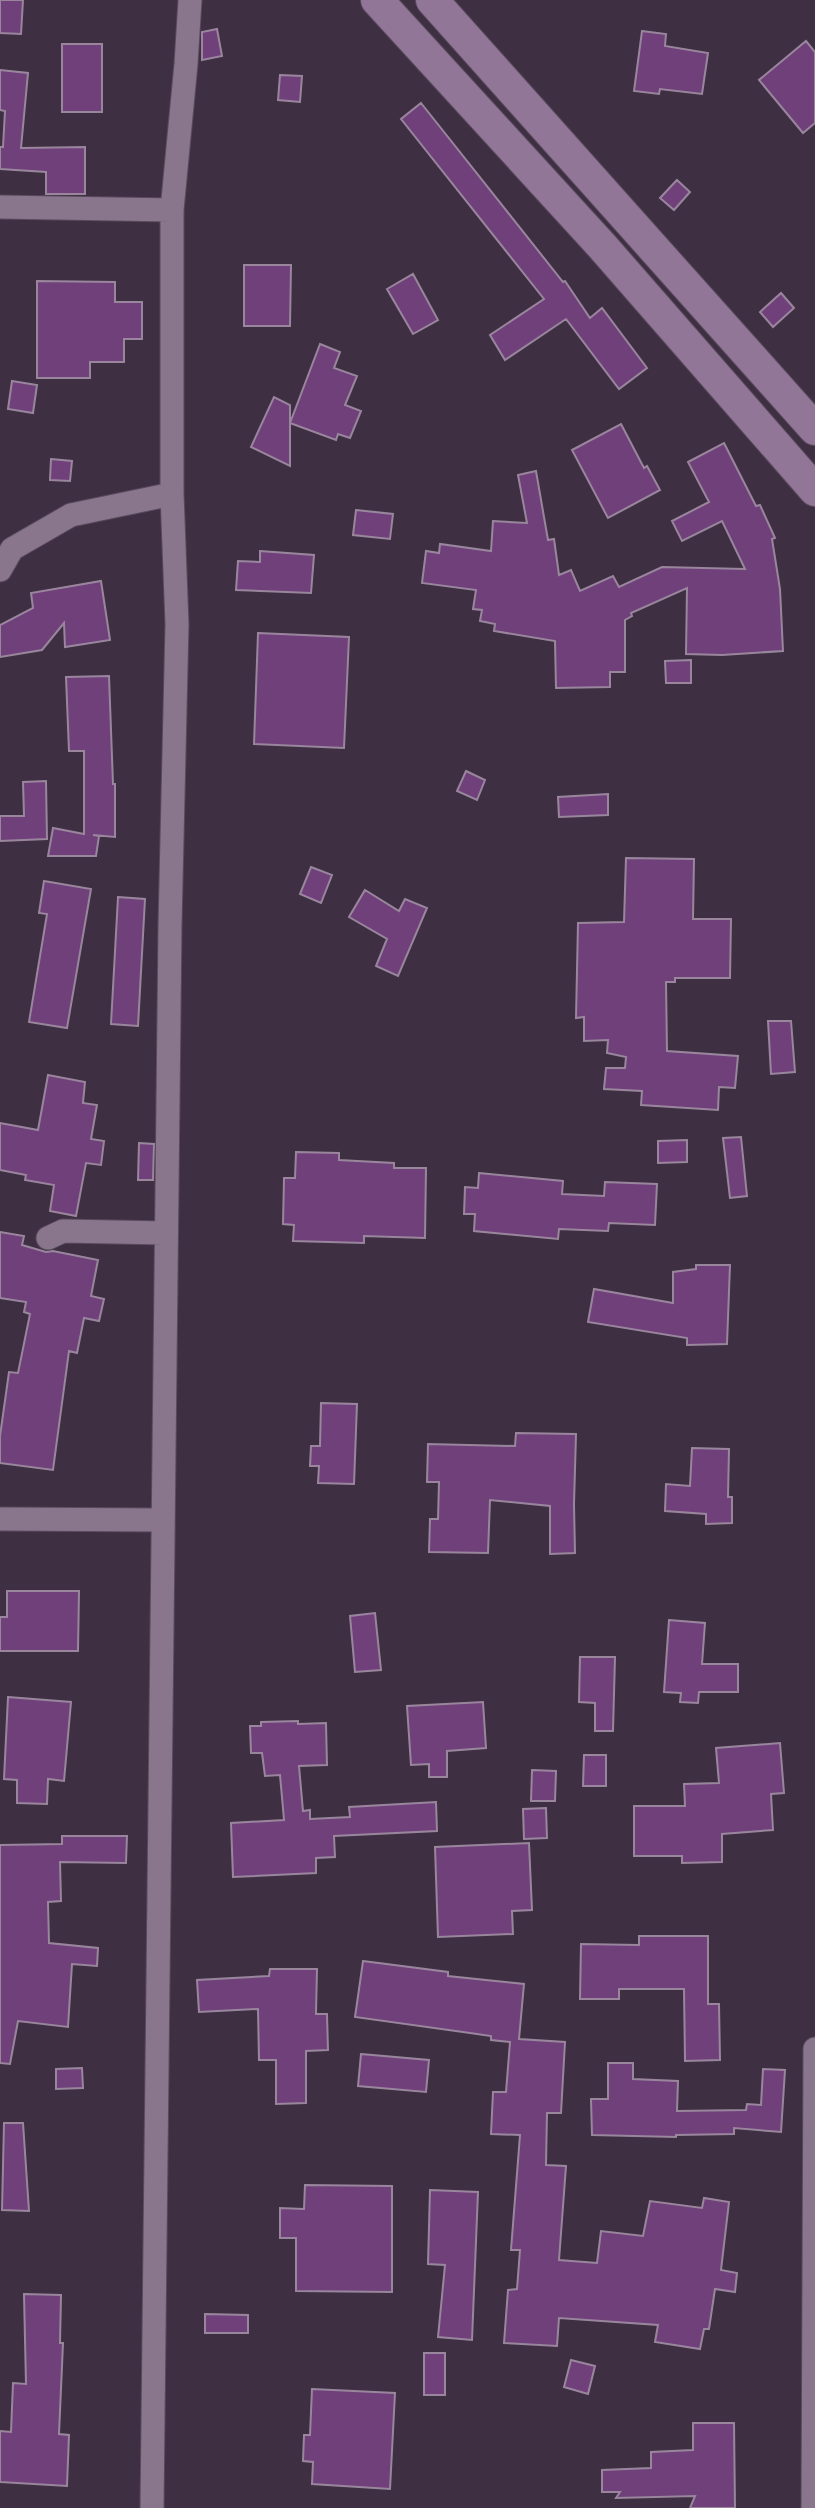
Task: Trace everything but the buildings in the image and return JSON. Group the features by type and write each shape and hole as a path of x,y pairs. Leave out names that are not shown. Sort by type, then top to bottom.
{"main road":[{"path":"377,0 576,216 815,490"},
{"path":"432,0 815,429"}],"street":[{"path":"152,2508 170,925 177,624 172,494 172,210 190,0"},
{"path":"0,208 172,210"},
{"path":"0,570 12,549 71,515 172,494"},
{"path":"48,1238 63,1231 166,1233"},
{"path":"0,1519 163,1520"},
{"path":"813,2508 815,2049"}]}
